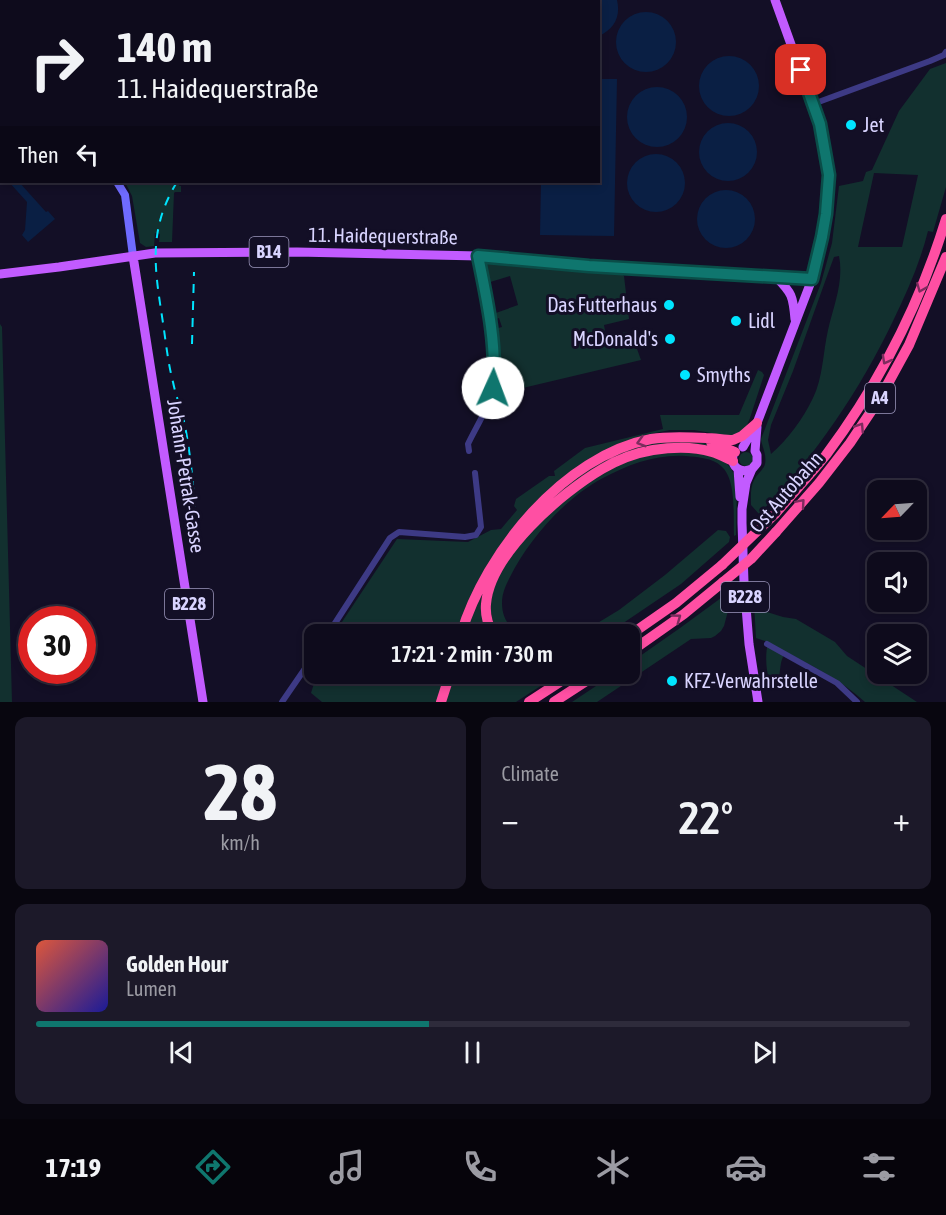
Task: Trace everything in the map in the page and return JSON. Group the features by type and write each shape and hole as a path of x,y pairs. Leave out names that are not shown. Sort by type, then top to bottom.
{"highway":[{"name":"Ost Autobahn","path":"640,628 676,603 722,565 775,514 821,460 861,404 888,358 910,315 946,219"},
{"name":"Ost Autobahn","path":"640,645 684,614 751,559 819,483 850,443 880,398 909,345 946,257"},
{"path":"465,624 481,585 507,542 560,486 594,462 633,444 663,437 733,440 742,436 757,423"},
{"path":"699,438 737,457"},
{"path":"489,624 485,605 497,571 513,547 533,524 555,502 578,484 626,457 651,450 673,447 737,457"},
{"path":"441,702 447,684"},
{"path":"529,702 557,684"},
{"path":"554,702 582,684"}],"main road":[{"path":"737,457 757,423 812,279 826,214 829,175 820,124 775,0"},
{"name":"11. Haidequerstraße","path":"133,256 155,253 213,252 478,256 589,266 812,279"},
{"name":"B14","path":"0,274 133,256"},
{"name":"Johann-Petrak-Gasse","path":"133,256 203,702"},
{"path":"776,277 789,290 793,301 795,323"},
{"path":"754,451 757,423"},
{"path":"749,447 757,455 757,463 752,469 745,471 737,457 749,447"},
{"name":"B228","path":"737,457 749,644 758,702"},
{"name":"B228","path":"742,509 746,483 752,469"}],"street":[{"path":"813,104 930,61 946,52"},
{"path":"118,183 125,195 133,256"},
{"path":"469,451 468,444 488,403 495,373 492,328 478,256"},
{"path":"334,624 390,538 399,532 465,537 476,535 481,527 475,473"},
{"path":"767,644 837,682 857,702"},
{"path":"284,699 304,670"}],"green space":[{"path":"946,63 946,187 933,232 928,231 917,266 898,310 850,399 817,447 759,514 751,505 751,496 754,480 765,464 761,439 821,283 832,243 839,186 863,181 866,172 872,170 899,111 930,69","holes":["874,173 918,175 902,247 858,247","839,256 839,284 816,390 800,421 771,454 768,440 771,425 834,257"]},
{"path":"126,183 180,184 181,192 174,193 172,242 159,242 160,234 155,233 154,246 146,247 140,243 132,196"},
{"path":"487,260 569,267 582,270 582,272 621,273 624,276 629,319 604,325 606,336 627,332 632,335 641,360 497,394 494,329 502,327 499,318 493,320 493,314 518,305 510,276 487,283 482,265"},
{"path":"0,324 2,327 12,702 0,702"},
{"path":"758,370 764,375 745,430 738,435 670,430 645,435 625,442 539,501 465,624 341,624 397,539 468,542 491,530 501,529 517,510 514,506 516,499 549,476 555,476 554,471 585,448 663,429 660,415 739,415"},
{"path":"679,440 710,444 727,451 726,456 693,446 670,445 648,448 617,458 579,480 544,508 515,541 500,563 485,592 483,608 487,624 468,624 499,560 533,515 553,495 575,477 599,462 624,450 651,443"},
{"path":"703,452 728,465 737,481 736,535 734,536 730,480 718,463 700,457 675,456 654,458 623,468 589,486 562,508 538,534 527,548 504,589 502,608 508,624 494,624 490,608 493,589 504,566 525,537 570,494 623,462 648,453"},
{"path":"743,452 749,452 753,459 749,466 743,466 739,462 739,456"},
{"path":"718,530 726,531 730,537 729,542 681,584 622,624 596,624 619,610"},
{"path":"721,598 729,607 724,626 715,636 691,639 640,673 640,656"},
{"path":"754,603 767,612 796,619 835,642 847,656 867,669 867,684 890,684 917,702 865,702 837,680 786,652 781,662 778,682 769,681 766,662 768,642 756,638"},
{"path":"314,684 444,684 438,702 322,702 311,693"},
{"path":"450,684 544,684 516,702 444,702"},
{"path":"599,684 624,684 597,702 572,702"}],"water":[{"path":"600,0 617,0 617,17 609,30 600,35"},
{"path":"646,12 663,17 671,25 676,42 671,59 663,67 646,72 629,67 621,59 616,42 621,25 629,17"},
{"path":"723,56 735,56 746,61 754,69 759,86 757,98 746,111 735,116 723,116 712,111 704,103 699,92 699,80 704,69 712,61"},
{"path":"600,79 617,79 614,236 540,235 541,183 600,183"},
{"path":"657,87 674,92 682,100 687,117 682,134 674,142 657,147 640,142 632,134 627,117 632,100 640,92"},
{"path":"722,123 734,123 749,131 757,146 757,158 749,173 734,181 722,181 707,173 699,158 699,146 707,131"},
{"path":"650,154 662,154 677,162 685,177 685,189 677,204 662,212 650,212 635,204 627,189 627,177 635,162"},
{"path":"10,183 20,183 55,219 28,242 22,235 25,230 27,202"},
{"path":"720,190 732,190 747,198 755,213 755,225 747,240 732,248 720,248 705,240 697,225 697,213 705,198"}],"railway":[{"path":"176,183 161,217 157,234 156,268 168,360 185,426 190,457 196,549"},
{"path":"192,344 194,272"}],"place":[{"name":"Jet","path":"851,125"},
{"name":"Das Futterhaus","path":"669,305"},
{"name":"Lidl","path":"736,321"},
{"name":"McDonald's","path":"670,339"},
{"name":"Smyths","path":"685,375"},
{"name":"KFZ-Verwahrstelle","path":"672,681"}],"route":[{"path":"493,388 495,373 492,328 478,256 589,266 812,279 826,214 829,175 820,124 801,70"}]}
